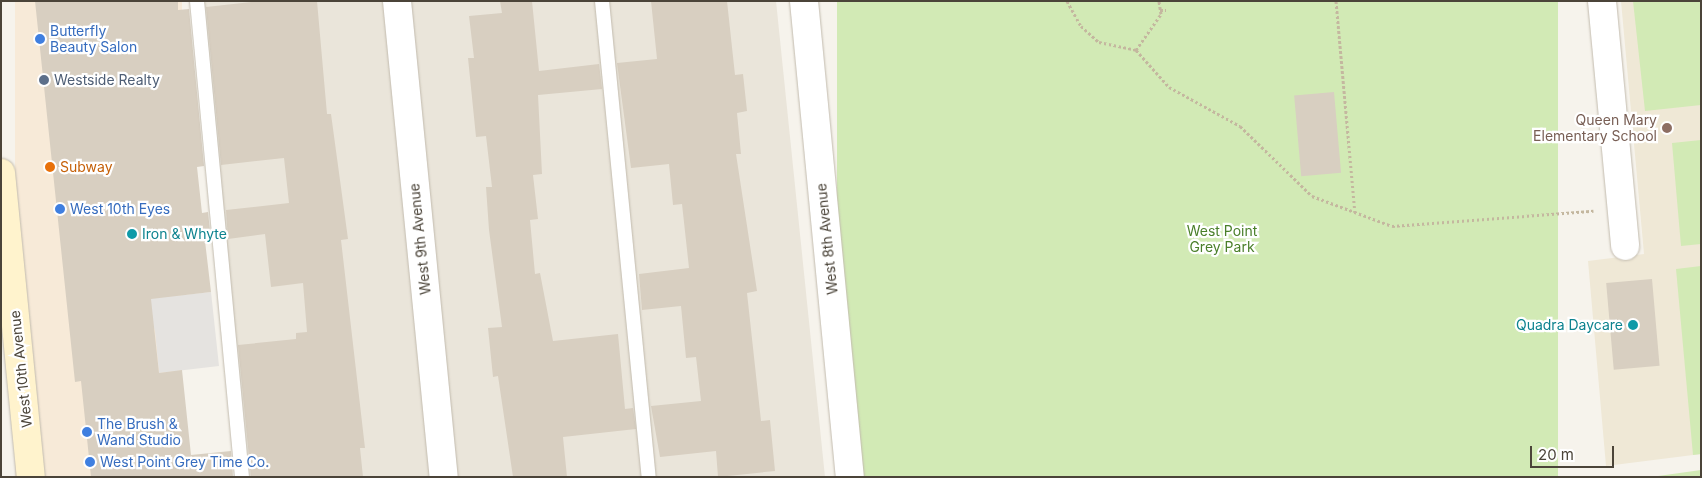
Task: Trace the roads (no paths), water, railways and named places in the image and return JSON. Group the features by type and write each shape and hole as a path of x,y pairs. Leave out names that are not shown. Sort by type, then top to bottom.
{"main road":[{"name":"West 10th Avenue","path":"1,172 31,477"}],"street":[{"name":"West 9th Avenue","path":"397,1 444,477"},
{"name":"West 8th Avenue","path":"804,1 850,477"},
{"path":"1602,1 1626,246"}],"lane":[{"path":"197,1 242,477"},
{"path":"602,1 648,477"}],"place":[{"name":"Butterfly Beauty Salon","path":"40,39"},
{"name":"Westside Realty","path":"44,80"},
{"name":"Queen Mary Elementary School","path":"1667,128"},
{"name":"Subway","path":"50,167"},
{"name":"West 10th Eyes","path":"60,209"},
{"name":"Iron & Whyte","path":"132,234"},
{"name":"Quadra Daycare","path":"1633,325"},
{"name":"The Brush & Wand Studio","path":"87,432"},
{"name":"West Point Grey Time Co.","path":"90,462"}],"park label":[{"name":"West Point Grey Park","path":"1222,240"}]}
